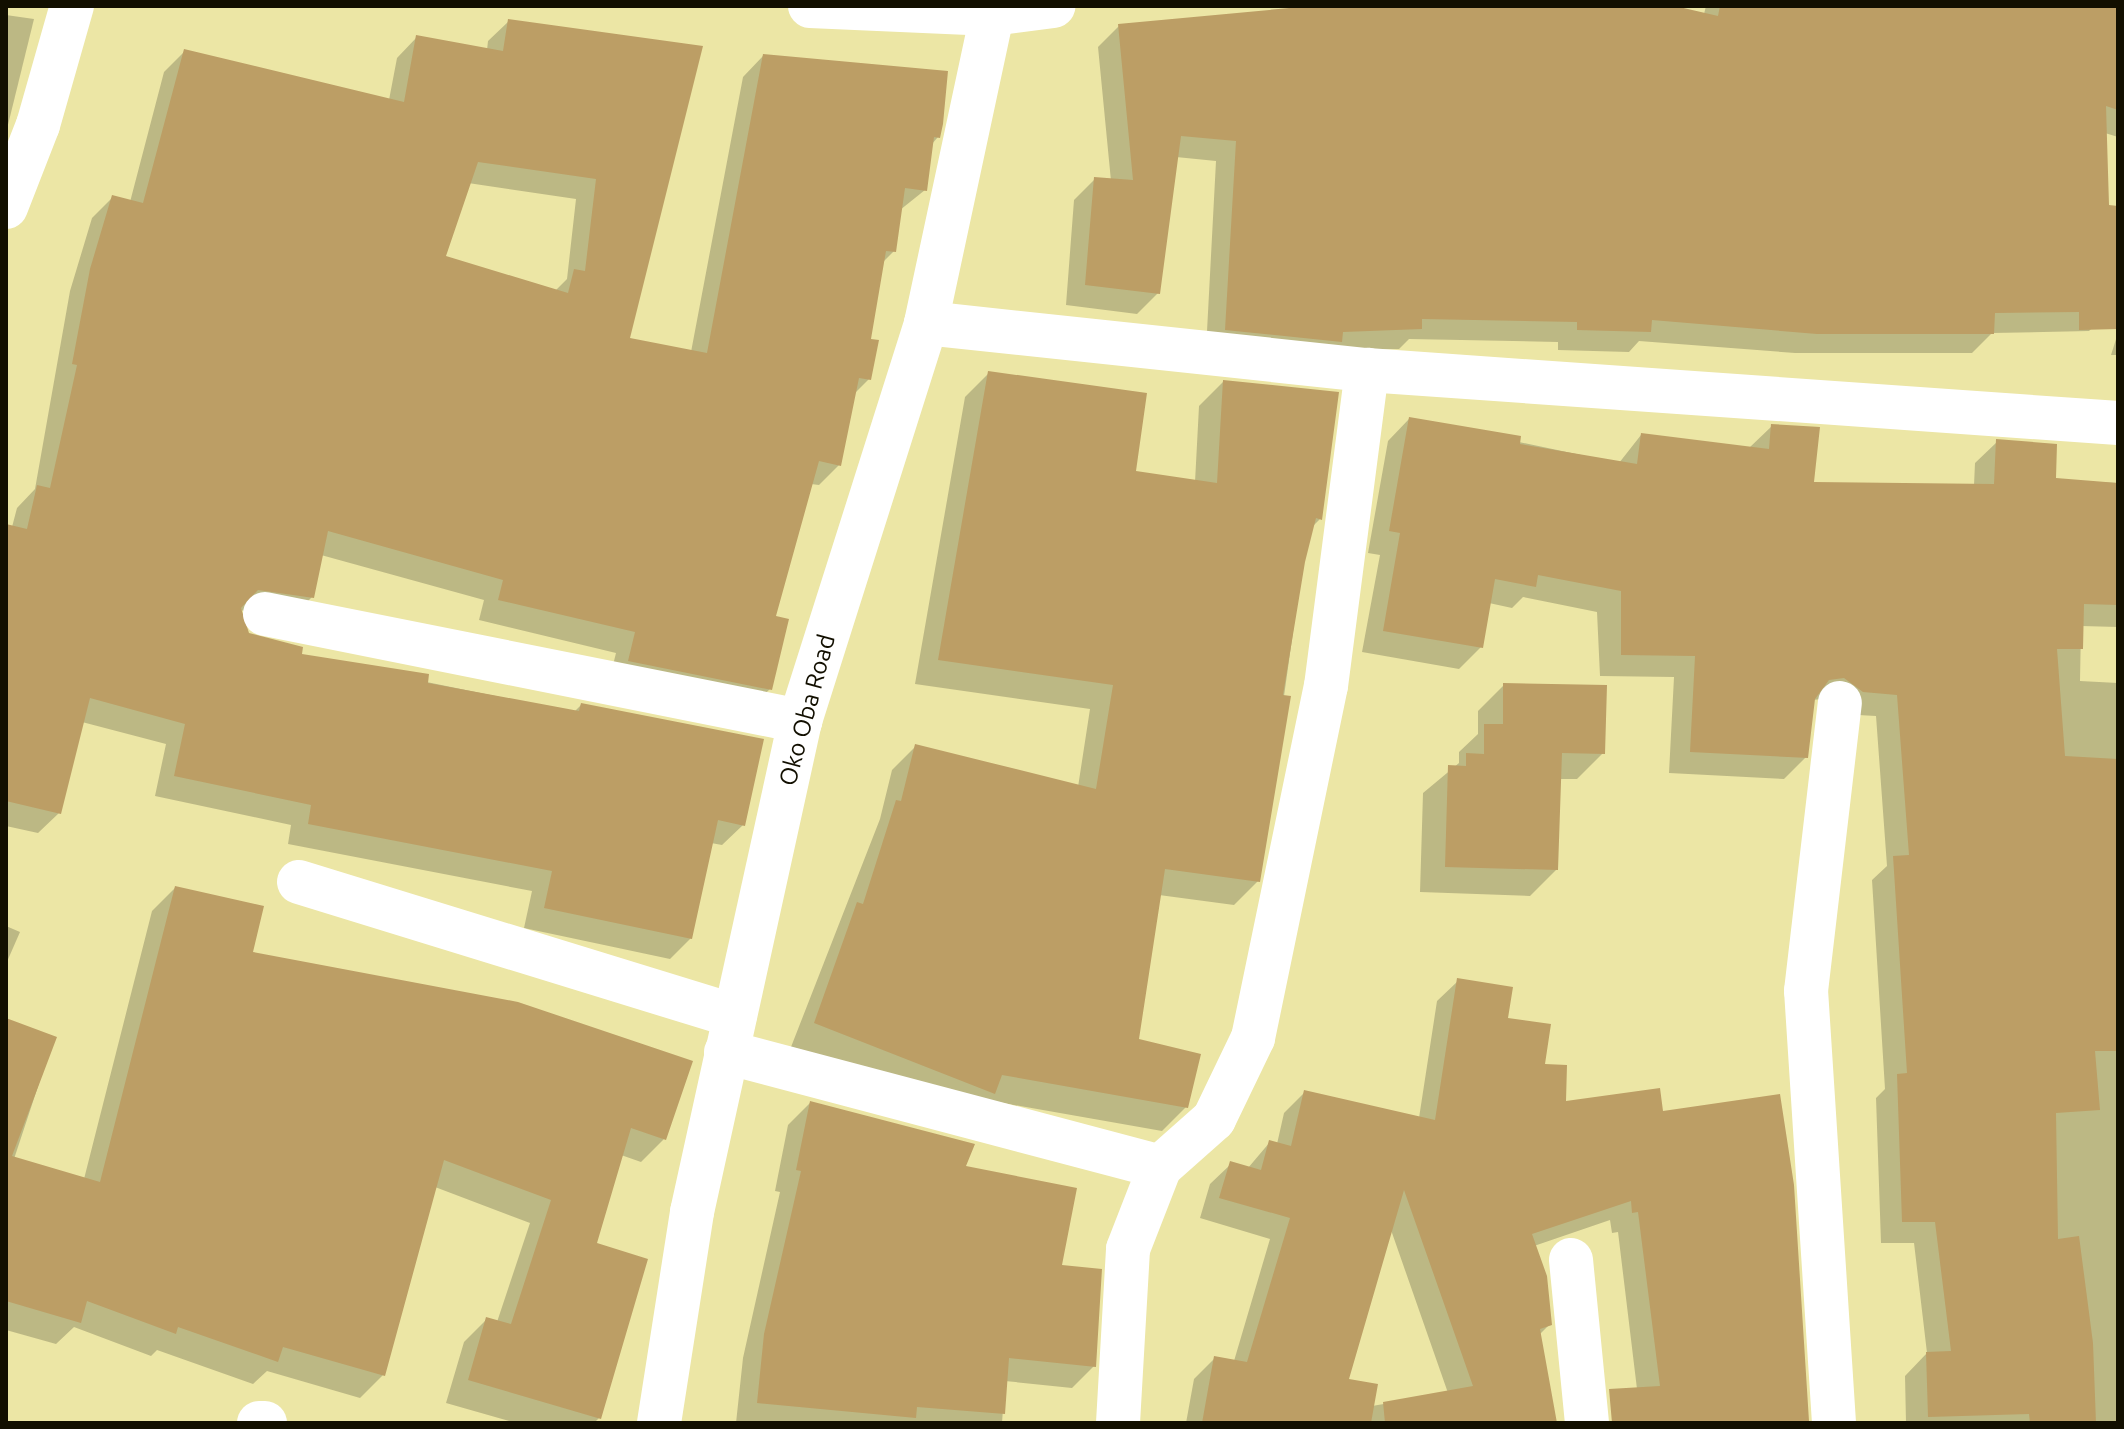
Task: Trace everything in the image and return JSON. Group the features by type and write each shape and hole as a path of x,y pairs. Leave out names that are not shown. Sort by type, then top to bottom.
{"street":[{"path":"6,207 38,125 72,6"},
{"path":"810,6 993,10 1053,6"},
{"name":"Oko Oba Road","path":"659,1423 692,1212 800,721 926,323 993,10"},
{"path":"926,323 1367,370 2118,423"},
{"path":"1118,1423 1128,1249 1160,1167 1214,1119 1253,1038 1326,686 1367,370"},
{"path":"265,614 800,721"},
{"path":"1834,1423 1806,991 1840,703"},
{"path":"299,882 731,1034 1160,1167"},
{"path":"1571,1260 1587,1423"},
{"path":"259,1423 265,1423"}],"building":[{"path":"1311,6 1675,6 1718,16 1720,6 2118,6 2118,110 2106,106 2109,205 2118,206 2118,329 2079,330 2079,312 1995,313 1994,334 1817,334 1652,320 1651,332 1577,330 1577,322 1422,319 1422,329 1343,332 1342,342 1225,330 1236,141 1181,136 1160,294 1085,285 1094,177 1133,180 1118,24"},
{"path":"508,19 703,46 630,338 707,353 763,54 948,71 943,124 940,138 934,137 927,191 905,188 896,252 886,251 871,339 879,340 871,380 859,378 841,466 819,461 776,616 789,619 772,690 628,661 635,632 498,600 503,580 328,531 314,598 258,590 241,608 249,633 303,647 302,654 429,674 428,683 579,711 581,703 764,739 745,826 718,820 692,939 544,908 552,871 308,824 311,805 174,776 185,724 90,698 61,814 6,801 6,524 27,529 37,485 50,488 77,365 72,364 90,269 112,195 143,203 184,49 404,102 416,35 503,51","holes":["478,162 596,179 585,271 574,269 568,293 446,256"]},
{"path":"988,371 1147,393 1136,471 1217,483 1223,380 1339,392 1322,520 1316,518 1305,562 1283,695 1291,696 1260,882 1165,869 1139,1039 1201,1054 1188,1108 1002,1075 995,1094 814,1023 857,902 863,904 896,800 901,801 915,744 1096,789 1113,685 938,660"},
{"path":"1409,417 1521,436 1520,444 1637,464 1641,433 1769,449 1771,424 1820,427 1814,482 1994,484 1996,439 2057,444 2056,478 2118,483 2118,605 2084,604 2083,649 2057,649 2065,756 2118,759 2118,1051 2095,1051 2100,1110 2056,1113 2058,1239 2079,1236 2093,1343 2096,1423 2030,1423 2029,1414 1928,1417 1926,1352 1951,1351 1935,1222 1902,1222 1897,1074 1907,1073 1893,856 1909,855 1897,695 1863,692 1844,678 1829,680 1815,699 1808,758 1690,752 1695,656 1621,655 1621,591 1538,575 1536,587 1495,579 1483,648 1383,631 1400,533 1389,531"},
{"path":"1503,683 1607,685 1605,754 1562,753 1558,870 1445,867 1448,765 1466,766 1466,753 1484,754 1484,724 1503,724"},
{"path":"175,886 264,906 253,952 518,1002 693,1061 666,1140 631,1128 597,1243 648,1259 601,1419 468,1380 486,1317 511,1324 551,1200 444,1160 385,1376 283,1347 278,1362 178,1327 176,1334 87,1301 81,1323 6,1301 6,1018 57,1037 12,1156 100,1182"},
{"path":"1457,978 1513,987 1508,1018 1551,1024 1545,1064 1567,1065 1566,1101 1660,1088 1663,1111 1780,1094 1794,1185 1809,1421 1612,1423 1609,1389 1660,1386 1638,1212 1632,1213 1631,1201 1532,1234 1547,1276 1552,1325 1540,1329 1557,1423 1385,1423 1383,1402 1473,1386 1404,1190 1349,1379 1378,1384 1371,1423 1202,1423 1214,1356 1247,1362 1290,1218 1219,1198 1230,1161 1261,1170 1269,1140 1291,1146 1304,1090 1435,1120"},
{"path":"810,1101 975,1144 966,1166 1077,1188 1062,1265 1102,1269 1096,1367 1009,1358 1005,1414 917,1407 916,1418 757,1403 764,1334 801,1171 796,1170"}]}
